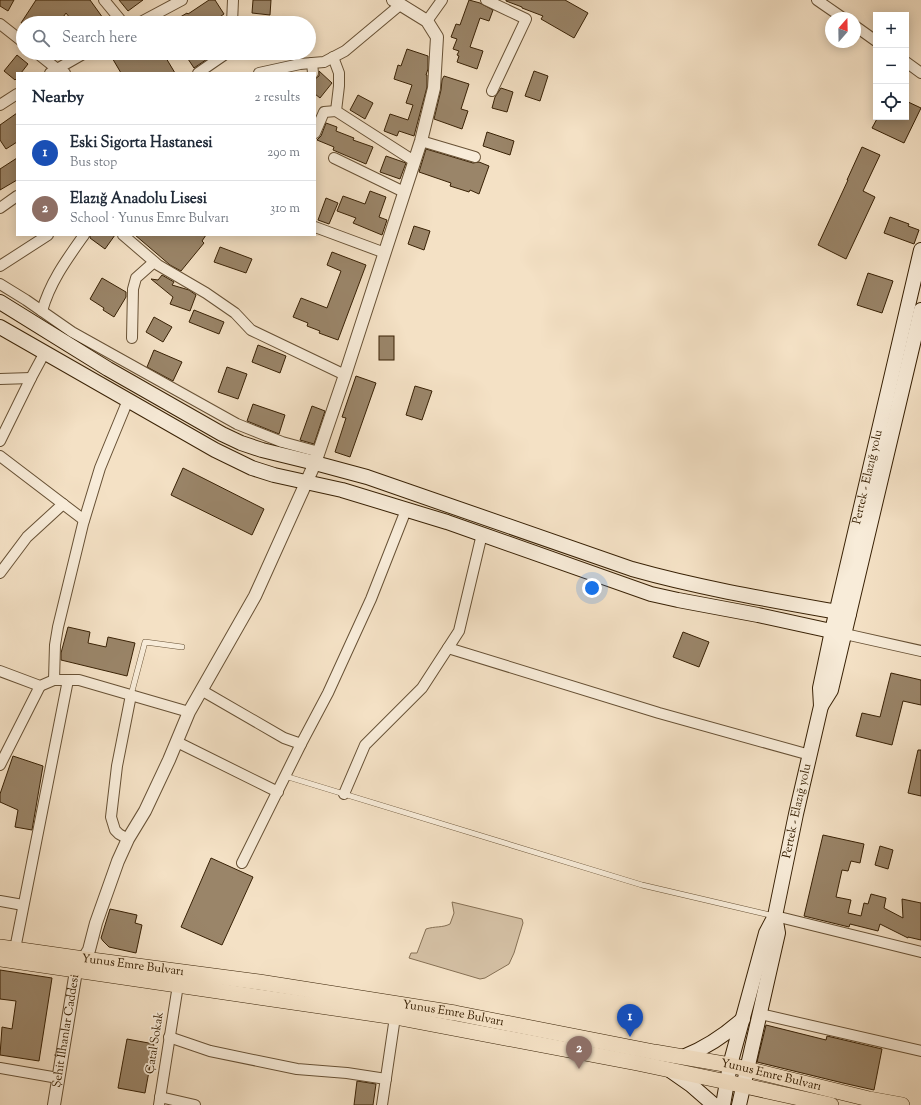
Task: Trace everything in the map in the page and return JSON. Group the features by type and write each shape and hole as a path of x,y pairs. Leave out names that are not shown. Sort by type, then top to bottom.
{"main road":[{"name":"Pertek - Elazığ yolu","path":"843,613 921,250"},
{"path":"0,302 108,369 222,434 241,443 262,450 317,458 367,477 656,576 694,585 843,613"},
{"name":"Pertek - Elazığ yolu","path":"775,916 796,814 821,706 820,688 838,633 921,310"},
{"path":"0,326 233,460 274,475 342,490 482,534 652,594 758,614 838,633"},
{"path":"738,1105 778,932 775,916"},
{"path":"723,1105 730,1065 766,933 775,916"},
{"name":"Yunus Emre Bulvarı","path":"0,947 178,985 395,1017 669,1070 831,1105"},
{"name":"Yunus Emre Bulvarı","path":"0,959 59,967 80,965 259,982 454,1013 730,1065 869,1099 902,1105"},
{"path":"683,1057 696,1052 719,1039 743,1019"},
{"path":"669,1070 691,1084 714,1105"}],"street":[{"path":"104,0 117,16"},
{"path":"152,16 182,0"},
{"path":"232,16 233,0"},
{"path":"264,72 300,64 312,68 324,62 345,50 398,2 426,21 442,0"},
{"path":"486,0 526,19 492,91"},
{"path":"817,0 834,12"},
{"name":"Şehit İlhanlar Caddesi","path":"54,1105 80,965 89,950 96,923 118,861 128,839 145,811 177,742 188,712 255,596 317,458 421,141 434,88 437,37 426,21"},
{"path":"0,24 16,37"},
{"path":"861,30 873,39"},
{"path":"333,57 339,73 336,111"},
{"path":"45,60 58,72 75,60"},
{"path":"199,72 217,60"},
{"path":"909,64 921,73"},
{"path":"0,105 16,95"},
{"path":"316,131 324,112 336,111 414,161"},
{"path":"421,141 475,157"},
{"path":"334,158 404,192"},
{"path":"0,208 16,197"},
{"path":"316,227 385,253"},
{"path":"0,266 46,236"},
{"path":"42,311 51,286 58,273 83,236"},
{"path":"124,236 154,262 206,293 235,314 251,330 345,375"},
{"path":"132,338 133,289 136,278 154,262"},
{"path":"0,284 72,332 237,424 317,458"},
{"path":"0,441 45,352"},
{"path":"0,379 31,378"},
{"path":"54,680 55,645 58,627 84,520 100,468 128,400"},
{"path":"0,456 84,520"},
{"path":"0,573 27,536 63,504"},
{"path":"242,863 328,693 371,599 406,510"},
{"path":"344,794 365,745 422,688 459,630 482,534"},
{"path":"838,633 921,652"},
{"path":"448,648 659,713 810,755"},
{"path":"0,671 40,686"},
{"path":"0,765 40,686 54,680 78,680 188,712"},
{"path":"15,949 68,680"},
{"path":"201,690 284,738 301,744"},
{"path":"128,839 115,830 111,817 117,766 131,695"},
{"path":"177,742 278,792"},
{"path":"0,901 23,905"},
{"path":"775,916 921,952"},
{"name":"Çatal Sokak","path":"159,1101 178,985"},
{"path":"760,1014 921,1051"},
{"path":"382,1105 395,1017"},
{"path":"169,1037 210,1050 297,1068 386,1079"},
{"path":"0,1068 58,1078"},
{"path":"159,1101 195,1105"}],"lane":[{"path":"131,695 145,642 182,647"},
{"path":"285,776 642,885 775,916"}],"shaded area":[{"path":"452,902 522,919 523,923 509,964 485,978 480,979 409,958 411,953 417,953 426,929 450,924 454,913"}],"building":[{"path":"0,0 14,0 8,11 0,6"},
{"path":"36,0 90,0 102,16 68,16 66,13 64,16 26,16"},
{"path":"119,0 143,0 128,11"},
{"path":"209,0 215,0 224,14 221,16 182,16 187,13 188,14"},
{"path":"253,0 271,0 270,15 252,13"},
{"path":"469,0 480,3 493,10 489,21 480,18 470,47 483,51 477,69 457,62 459,56 457,55 459,51 453,49 457,39 451,37 456,24 460,25"},
{"path":"506,0 565,0 588,13 574,38 541,19 543,16"},
{"path":"407,49 428,56 428,69 426,75 427,87 414,136 399,131 397,136 384,131 390,114 408,120 413,105 406,103 412,85 394,79 398,65 401,66"},
{"path":"16,56 16,60 23,60 28,64 22,72 16,72 15,80 4,71"},
{"path":"113,60 167,60 174,72 120,72"},
{"path":"189,60 206,60 194,68"},
{"path":"319,71 332,83 320,98 316,95 316,78 319,76"},
{"path":"534,71 548,76 540,101 525,96"},
{"path":"444,76 469,84 461,109 468,111 462,129 434,119"},
{"path":"501,88 513,92 507,112 492,108 495,97"},
{"path":"358,95 373,103 365,119 350,110"},
{"path":"909,102 921,108 904,143 872,128 876,120 909,120"},
{"path":"16,114 16,143 6,149 0,140 0,125"},
{"path":"326,123 337,127 336,131 354,138 353,140 373,147 366,164 333,150 334,147 317,140 321,136"},
{"path":"487,132 514,141 510,155 483,146"},
{"path":"862,147 880,155 863,191 875,197 846,259 818,245"},
{"path":"426,149 473,163 479,162 489,166 479,194 470,190 469,192 450,186 451,183 419,172"},
{"path":"386,156 406,163 400,179 380,172"},
{"path":"16,159 16,181 0,190 0,169"},
{"path":"370,191 386,197 379,217 387,220 382,235 353,223 356,218 337,211 343,196 365,204"},
{"path":"326,198 338,203 329,224 318,220"},
{"path":"890,217 909,224 908,226 919,230 914,244 884,233"},
{"path":"414,226 430,231 424,250 408,244"},
{"path":"90,236 114,236 105,249 90,238"},
{"path":"136,236 205,236 202,241 204,243 181,271 170,265"},
{"path":"220,247 252,259 246,273 214,262"},
{"path":"332,252 366,265 338,340 319,333 320,331 307,326 308,323 293,317 301,298 327,308 341,271 327,265"},
{"path":"868,273 893,281 882,313 857,305"},
{"path":"162,275 174,282 172,285 189,290 196,295 190,311 170,304 173,297 151,279 158,280"},
{"path":"102,278 126,292 126,297 114,317 90,299"},
{"path":"194,310 224,322 219,334 189,322"},
{"path":"154,317 172,327 163,342 146,332"},
{"path":"379,336 394,336 394,360 379,360"},
{"path":"258,345 286,356 280,373 252,362"},
{"path":"154,350 182,362 173,381 147,367"},
{"path":"227,367 247,374 238,399 218,392"},
{"path":"356,376 376,383 350,457 335,452 346,418 342,417"},
{"path":"415,386 432,391 422,420 406,415"},
{"path":"253,404 285,415 279,434 247,421"},
{"path":"312,406 325,411 314,444 300,440"},
{"path":"183,468 264,509 252,535 171,495"},
{"path":"68,627 90,632 88,643 106,647 108,637 135,643 127,676 61,660 61,653"},
{"path":"683,632 709,642 699,667 673,657"},
{"path":"891,673 921,680 921,705 903,701 892,745 856,736 862,713 880,717"},
{"path":"918,750 921,750 921,796 908,793"},
{"path":"13,756 43,766 32,830 15,827 18,810 0,802 0,794"},
{"path":"823,835 864,844 860,863 851,861 848,871 842,870 836,897 851,900 848,913 861,916 864,903 868,904 871,894 886,898 884,908 903,918 902,899 921,903 921,940 908,938 880,924 878,931 850,924 849,927 804,916"},
{"path":"880,846 893,850 888,869 875,865"},
{"path":"211,858 253,877 222,945 181,927"},
{"path":"110,909 137,915 135,923 142,925 136,953 109,947 101,938"},
{"path":"0,970 52,978 39,1061 0,1055 2,1027 12,1029 16,1001 0,999"},
{"path":"766,1025 826,1040 827,1036 882,1049 874,1090 757,1062"},
{"path":"127,1039 154,1044 145,1093 118,1088"},
{"path":"357,1081 376,1084 373,1105 354,1105"}],"place":[{"name":"Eski Sigorta Hastanesi","path":"630,1037"},
{"name":"Elazığ Anadolu Lisesi","path":"579,1069"}]}
